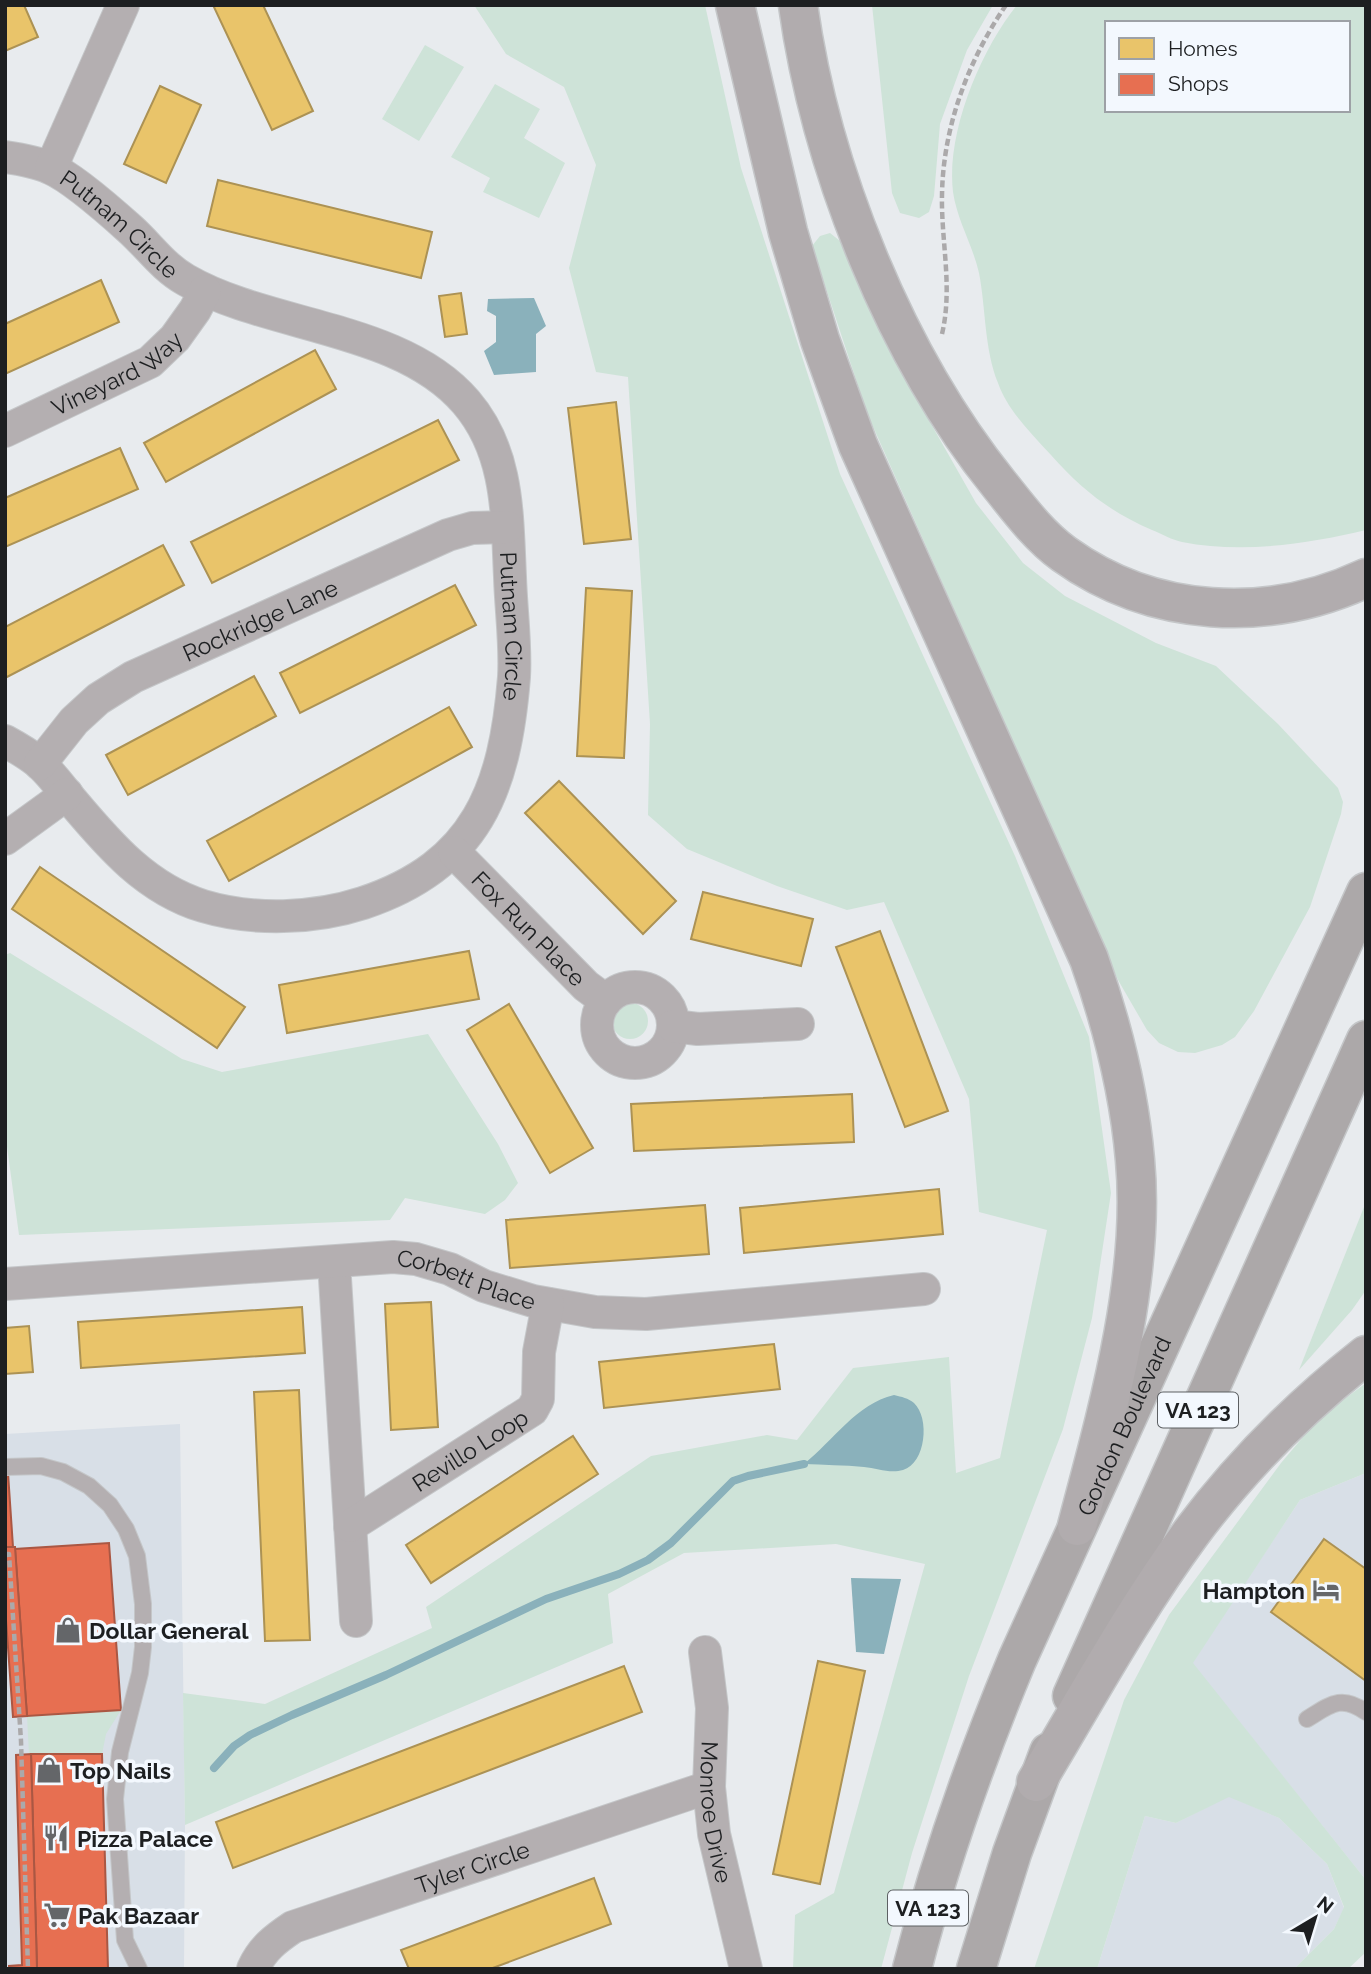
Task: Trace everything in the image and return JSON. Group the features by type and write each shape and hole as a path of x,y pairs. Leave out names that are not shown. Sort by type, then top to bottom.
{"highway":[{"path":"735,5 788,232 824,351 858,445 1089,958 1110,1020 1128,1097 1136,1161 1134,1249 1124,1328 1104,1428 1077,1526"},
{"path":"798,5 815,94 858,233 903,332 930,382 980,461 1027,520 1065,554 1108,581 1172,603 1214,608 1258,608 1300,602 1342,589 1366,578"},
{"path":"1036,1782 1116,1648 1192,1532 1269,1440 1314,1396 1366,1355"}],"main road":[{"name":"Gordon Boulevard","path":"912,1969 946,1847 987,1733 1017,1660 1366,892"},
{"name":"VA 123","path":"976,1969 1036,1782 1074,1689 1366,1040"}],"street":[{"path":"51,168 123,5"},
{"name":"Putnam Circle","path":"5,157 51,168 131,230 177,275 205,291 412,360 441,378 465,401 485,429 497,455 505,490 514,674 505,738 494,783 478,818 454,852 419,878 383,896 322,913 238,914 190,901 168,891 137,871 106,841 40,764 5,741"},
{"name":"Vineyard Way","path":"5,431 150,362 175,338 205,291"},
{"name":"Rockridge Lane","path":"40,764 74,721 98,699 133,677 448,534 472,528 507,527"},
{"path":"5,839 67,794"},
{"name":"Fox Run Place","path":"454,852 586,986 605,1000"},
{"name":"Fox Run Place","path":"627,988 643,988 656,993 665,1002 671,1013 673,1027 669,1043 661,1053 649,1061 635,1064 618,1060 607,1052 599,1039 596,1026 598,1011 605,1000 615,992 627,988"},
{"path":"673,1027 698,1029 798,1024"},
{"name":"Corbett Place","path":"5,1284 393,1256 416,1259 450,1269 484,1286 548,1304 595,1312 646,1314 924,1289"},
{"path":"334,1262 356,1621"},
{"name":"Revillo Loop","path":"350,1526 532,1410 538,1399 539,1352 548,1304"},
{"name":"Monroe Drive","path":"705,1652 712,1708 709,1787 714,1834 746,1969"},
{"name":"Tyler Circle","path":"255,1963 273,1940 293,1927 709,1787"}],"lane":[{"path":"5,1467 41,1466 63,1472 89,1486 110,1505 126,1529 136,1556 143,1604 143,1647 120,1752 115,1800 125,1940 139,1969"},
{"path":"1307,1719 1344,1701 1353,1702 1366,1712"}],"path":[{"path":"930,382 948,298 942,195 949,138 960,93 975,58 1006,5"},
{"path":"5,1555 9,1554 21,1741 28,1969"}],"shaded area":[{"path":"180,1424 184,1969 5,1969 5,1434"},
{"path":"1366,1473 1366,1880 1192,1663 1300,1500"},
{"path":"1229,1796 1279,1818 1327,1864 1344,1908 1334,1929 1294,1969 1097,1969 1145,1816 1176,1823"}],"green space":[{"path":"474,5 705,5 741,168 840,474 1015,856 1089,1037 1111,1193 1092,1318 1063,1429 969,1676 912,1853 881,1969 793,1969 795,1915 834,1893 925,1564 836,1544 684,1553 608,1594 613,1643 185,1825 183,1693 265,1704 432,1628 426,1607 651,1456 767,1435 797,1440 853,1368 949,1357 956,1473 1000,1458 1047,1230 979,1212 969,1099 884,902 847,910 777,886 687,849 648,815 650,724 628,377 596,372 569,268 596,165 564,87 506,54"},
{"path":"872,5 993,5 967,50 940,124 934,196 929,212 919,218 900,213 892,193"},
{"path":"1017,5 1366,5 1366,530 1274,546 1205,546 1175,540 1137,523 1085,489 1014,412 1002,393 993,370 979,273 953,192 952,169 960,119 990,45"},
{"path":"425,45 464,67 419,141 382,119"},
{"path":"495,84 540,109 524,138 565,163 539,218 483,192 490,178 451,157"},
{"path":"830,233 840,241 914,394 976,503 1023,563 1065,596 1156,643 1216,666 1278,724 1338,788 1343,802 1341,814 1310,907 1254,1011 1235,1037 1222,1045 1195,1053 1178,1052 1159,1043 1147,1030 1118,980 867,413 812,246 820,236"},
{"path":"10,953 182,1059 222,1072 428,1034 498,1144 518,1183 505,1200 485,1214 405,1198 390,1220 19,1235 5,1132 5,955"},
{"path":"630,1003 643,1008 648,1021 643,1034 630,1039 617,1034 612,1021 617,1008"},
{"path":"1366,1202 1366,1290 1352,1310 1299,1370"},
{"path":"1366,1383 1366,1473 1300,1500 1193,1663 1366,1880 1366,1952 1348,1969 1294,1969 1334,1929 1344,1907 1327,1864 1279,1818 1229,1797 1176,1823 1145,1816 1097,1969 1034,1969 1124,1700 1169,1615 1281,1463 1320,1417"},
{"path":"121,1710 106,1734 102,1754 29,1755 27,1716"}],"water":[{"path":"534,298 546,326 536,334 536,372 494,375 484,351 496,342 496,316 487,311 488,299"},
{"path":"894,1395 914,1403 922,1419 924,1429 921,1450 911,1466 893,1471 804,1464 857,1414"},
{"path":"851,1578 901,1579 884,1654 856,1652"}],"building: Homes":[{"path":"5,5 24,5 38,37 5,51"},
{"path":"213,5 263,5 313,111 272,130"},
{"path":"160,86 201,105 166,183 124,164"},
{"path":"218,180 432,232 421,278 207,226"},
{"path":"101,280 119,322 5,374 5,324"},
{"path":"461,293 467,334 445,337 439,296"},
{"path":"315,350 336,389 166,482 144,443"},
{"path":"616,402 631,539 584,544 568,408"},
{"path":"438,420 459,460 212,583 191,542"},
{"path":"120,448 138,489 5,547 5,498"},
{"path":"163,545 184,585 5,678 5,627"},
{"path":"455,585 476,625 300,713 280,673"},
{"path":"586,588 632,591 624,758 577,756"},
{"path":"254,676 276,716 128,795 106,755"},
{"path":"449,707 472,747 229,881 207,841"},
{"path":"559,781 676,901 643,934 525,813"},
{"path":"40,867 245,1007 217,1048 12,909"},
{"path":"703,892 813,919 801,966 691,939"},
{"path":"880,931 948,1111 905,1127 836,947"},
{"path":"469,951 479,999 287,1033 279,985"},
{"path":"509,1004 593,1148 550,1173 467,1030"},
{"path":"852,1094 854,1142 634,1151 631,1104"},
{"path":"939,1189 943,1234 744,1253 740,1208"},
{"path":"705,1205 709,1254 510,1268 506,1220"},
{"path":"431,1302 438,1427 391,1430 385,1304"},
{"path":"302,1307 305,1353 81,1368 78,1322"},
{"path":"29,1326 33,1372 5,1374 5,1328"},
{"path":"774,1344 780,1389 604,1408 599,1362"},
{"path":"299,1390 310,1640 265,1641 254,1392"},
{"path":"573,1436 598,1474 431,1583 406,1545"},
{"name":"Hampton","path":"1324,1539 1366,1569 1366,1681 1271,1612"},
{"path":"818,1661 865,1671 820,1884 773,1874"},
{"path":"624,1666 642,1712 233,1868 216,1822"},
{"path":"594,1878 611,1924 490,1969 409,1969 401,1950"}],"building: Shops":[{"path":"5,1473 8,1473 13,1547 5,1547"},
{"name":"Dollar General","path":"109,1543 121,1710 27,1716 15,1549"},
{"path":"5,1547 15,1547 27,1716 13,1717 5,1606"},
{"path":"31,1754 102,1754 108,1969 37,1969"},
{"path":"31,1754 37,1969 9,1969 9,1966 22,1965 16,1755"}],"waterway":[{"path":"214,1768 234,1746 250,1735 386,1675 546,1599 619,1574 648,1560 671,1543 733,1481 804,1464"}],"place":[{"name":"Hampton","path":"1326,1590"},
{"name":"Dollar General","path":"68,1630"},
{"name":"Top Nails","path":"49,1770"},
{"name":"Pizza Palace","path":"56,1838"},
{"name":"Pak Bazaar","path":"57,1915"}]}
